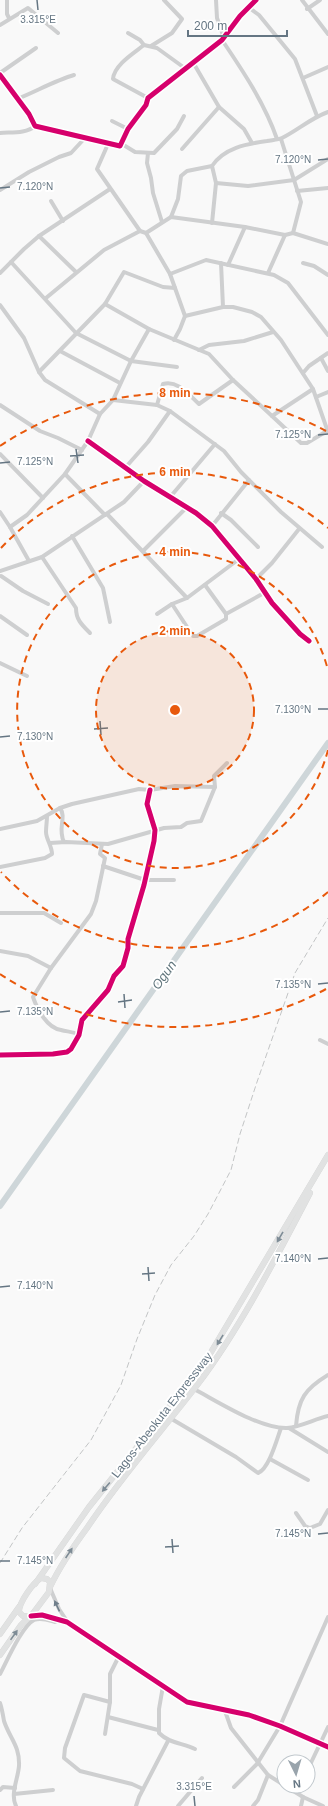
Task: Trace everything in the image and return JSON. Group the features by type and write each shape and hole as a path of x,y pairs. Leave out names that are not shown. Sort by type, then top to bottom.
{"highway":[{"name":"Lagos-Abeokuta Expressway","path":"20,1605 89,1507 175,1407 194,1389 218,1354 246,1308 252,1292 328,1156"},
{"name":"Lagos-Abeokuta Expressway","path":"30,1616 50,1588 60,1567 119,1481 170,1418 175,1407 240,1306 252,1292 282,1246 328,1159"},
{"path":"35,1584 38,1580 44,1578 49,1580 50,1588"},
{"path":"20,1605 20,1614 30,1616"},
{"path":"0,1634 20,1605"},
{"path":"0,1655 21,1625 30,1616"}],"street":[{"path":"1,0 7,1 10,18"},
{"path":"155,46 172,33 182,20 164,0"},
{"path":"216,0 217,18 223,39 272,123 294,180 301,202 293,233"},
{"path":"34,126 117,146 122,144 128,129 146,104 148,98 164,84 194,64 223,39 248,7 256,0"},
{"path":"302,0 307,9 328,34"},
{"path":"307,9 320,0"},
{"path":"248,7 259,15 295,59 317,116"},
{"path":"0,25 24,9 31,8 45,24 58,33"},
{"path":"128,32 140,40 144,45"},
{"path":"148,98 113,79 114,73 124,62 144,45 155,46 186,69"},
{"path":"34,126 29,114 0,74 36,48"},
{"path":"194,64 219,107 244,129 252,143"},
{"path":"303,78 328,67"},
{"path":"17,99 74,76"},
{"path":"182,149 219,107"},
{"path":"171,217 178,199 181,176 187,171 212,166 223,153 252,143 279,139 317,116 328,112"},
{"path":"122,144 135,152 156,152 167,141 184,116"},
{"path":"112,121 128,129"},
{"path":"0,132 19,132 30,130 34,126"},
{"path":"0,190 58,156 71,153 84,138"},
{"path":"108,144 97,169 140,232"},
{"path":"148,153 147,163 152,178 152,193 162,222"},
{"path":"216,183 248,186 294,180 328,159"},
{"path":"212,166 216,183 212,223"},
{"path":"297,190 328,188"},
{"path":"0,273 39,236 110,189"},
{"path":"51,201 63,221"},
{"path":"46,298 104,250 140,232 146,233 171,217 245,227 285,235 293,233 328,244"},
{"path":"228,265 245,227"},
{"path":"146,233 170,274 185,316 174,340"},
{"path":"268,273 285,235"},
{"path":"39,236 76,272"},
{"path":"170,274 201,260 268,273 288,283 328,335"},
{"path":"11,262 46,298 76,333 131,361 177,367"},
{"path":"221,263 223,307"},
{"path":"303,263 314,266 328,275"},
{"path":"39,372 105,304 124,272 163,286 175,288"},
{"path":"105,304 149,329 209,354 233,380 301,443 307,443 328,432 313,388 302,374 281,340 260,317 244,309 223,307 185,316"},
{"path":"0,305 24,338 39,372 45,380 100,414"},
{"path":"10,526 27,515 65,474 82,450 88,441 100,414 113,400 131,361 149,329"},
{"path":"200,350 209,345 244,341 273,332"},
{"path":"60,351 120,383"},
{"path":"302,374 309,366 328,353"},
{"path":"321,358 328,371"},
{"path":"157,405 163,384 170,382 179,386 199,404 233,380"},
{"path":"272,416 313,388"},
{"path":"316,397 328,392"},
{"path":"113,400 157,405 170,411 215,444 299,529 322,547"},
{"path":"0,405 40,431 82,450"},
{"path":"125,468 148,442 170,411"},
{"path":"88,441 144,481 171,496 212,526 256,580 277,610 300,634 309,641"},
{"path":"171,496 215,444"},
{"path":"0,454 43,498"},
{"path":"65,474 143,551 187,598"},
{"path":"212,526 249,480"},
{"path":"48,604 23,591 1,574 29,561 42,557 133,494 144,481"},
{"path":"143,551 187,507"},
{"path":"0,512 10,526 29,561"},
{"path":"221,513 231,520 258,547"},
{"path":"256,580 272,563 299,529"},
{"path":"72,536 103,588 110,622"},
{"path":"42,557 76,608 76,617 79,622 90,633"},
{"path":"157,614 172,604 187,598 239,559"},
{"path":"172,604 190,633 195,636 226,619 226,614 205,585"},
{"path":"226,614 264,593"},
{"path":"0,616 27,635"},
{"path":"0,663 27,676"},
{"path":"50,843 64,842 108,844 155,830 181,827 187,823 201,822 215,787 214,776 227,763"},
{"path":"0,830 37,820 60,808 138,789 150,790 175,786 215,787"},
{"path":"0,1054 53,1054 67,1052 74,1046 79,1035 82,1020 108,990 114,976 123,966 128,948 128,939 145,880 155,830 147,804 150,790"},
{"path":"60,808 62,812 60,835 64,842"},
{"path":"0,867 50,856 52,852 46,833 46,816"},
{"path":"79,1035 71,1031 54,1028 45,1018 34,1000 33,995 91,914 96,901 105,858 100,854 102,844"},
{"path":"103,866 145,880 174,880"},
{"path":"0,913 44,913 61,923"},
{"path":"0,952 28,956 51,968"},
{"path":"320,1040 328,1044"},
{"path":"296,1426 297,1410 303,1396 310,1387 328,1375"},
{"path":"194,1389 243,1415 281,1428 296,1426 328,1416"},
{"path":"170,1418 236,1457 254,1472 260,1472 270,1459 281,1428"},
{"path":"288,1428 328,1452"},
{"path":"270,1459 308,1480"},
{"path":"296,1513 305,1526 310,1528 320,1524 328,1510"},
{"path":"50,1588 59,1609 67,1622"},
{"path":"30,1616 42,1615 67,1622 187,1702 249,1716 280,1726 328,1747"},
{"path":"234,1787 257,1764 280,1726 328,1617"},
{"path":"0,1674 25,1629 33,1621 45,1619 55,1622 60,1620"},
{"path":"105,1734 110,1702 110,1674 119,1656"},
{"path":"163,1686 159,1709 159,1733 168,1741 184,1744 195,1749"},
{"path":"110,1702 84,1695 65,1748 64,1758 80,1771 132,1784 143,1789"},
{"path":"0,1703 8,1730 18,1747 19,1766 14,1794 16,1806"},
{"path":"225,1711 231,1728 257,1764 268,1776 276,1781"},
{"path":"108,1717 158,1730"},
{"path":"316,1754 328,1727"},
{"path":"136,1806 143,1789 168,1741"},
{"path":"253,1806 258,1800 268,1776"},
{"path":"178,1806 202,1778"},
{"path":"0,1790 3,1786 15,1788"},
{"path":"14,1794 53,1790"},
{"path":"299,1794 323,1806"},
{"path":"301,1806 303,1797"}],"waterway":[{"name":"Ogun","path":"0,1206 328,743"}],"railway":[{"path":"0,1563 22,1528 91,1440 121,1385 137,1339 155,1295 171,1265 194,1236 208,1214 231,1170 240,1134 295,973 328,918"}],"cycle path":[{"path":"0,75 29,114 35,126 120,146 128,129 146,105 148,98 222,40 240,16 256,0"},
{"path":"88,441 144,481 196,513 212,526 256,579 272,603 300,634 309,641"},
{"path":"0,1055 53,1054 67,1052 71,1049 79,1035 82,1020 108,990 114,976 123,966 128,948 128,939 144,885 154,841 155,830 147,804 150,790"},
{"path":"31,1616 42,1615 67,1622 187,1702 249,1715 280,1726 328,1747"}]}
